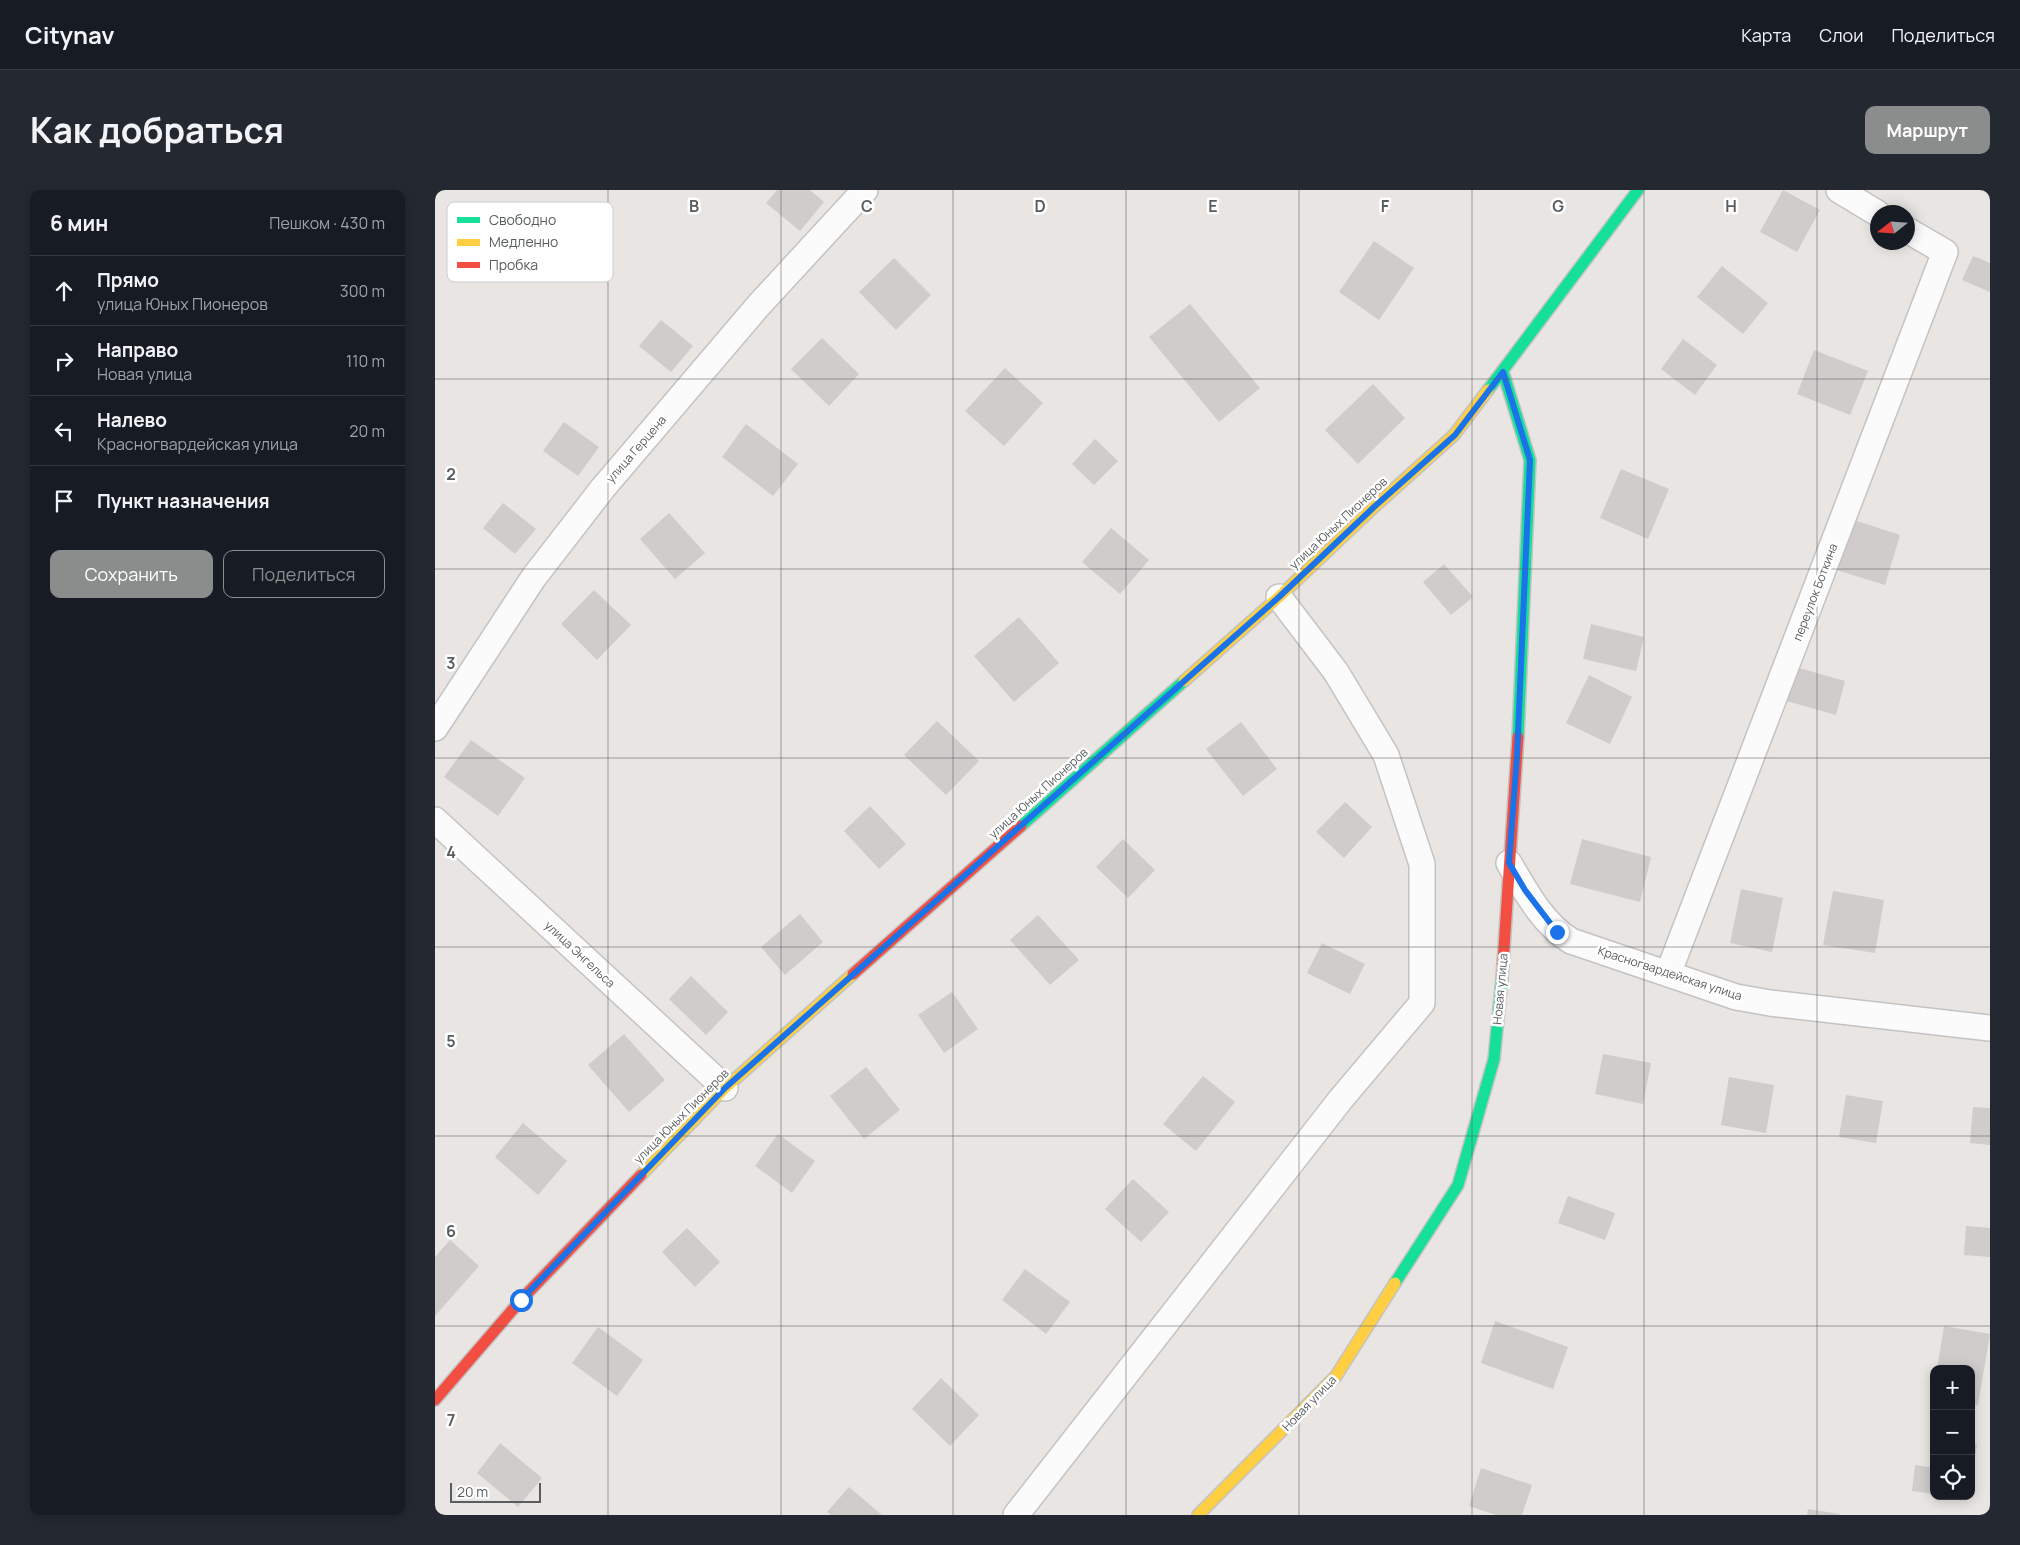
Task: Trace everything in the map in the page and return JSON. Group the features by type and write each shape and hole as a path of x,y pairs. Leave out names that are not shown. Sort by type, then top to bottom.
{"main road":[{"name":"улица Юных Пионеров","path":"435,1400 521,1300 725,1088 1279,597 1374,507 1455,435 1638,190"},
{"name":"Новая улица","path":"1198,1515 1336,1376 1458,1186 1493,1058 1501,992 1517,756 1530,460 1503,372"}],"street":[{"name":"улица Герцена","path":"435,728 534,577 603,488 759,306 865,190"},
{"path":"1839,190 1870,209"},
{"name":"переулок Боткина","path":"1668,974 1945,252 1915,235"},
{"path":"1015,1515 1341,1099 1422,1004 1422,864 1386,755 1336,672 1279,597"},
{"name":"улица Энгельса","path":"435,820 725,1088"},
{"name":"Красногвардейская улица","path":"1509,863 1525,890 1557,932 1571,940 1668,974 1736,997 1770,1003 1990,1028"}],"building":[{"path":"777,190 810,190 824,202 800,231 766,203"},
{"path":"1783,190 1820,210 1797,252 1760,232"},
{"path":"1374,241 1414,268 1379,320 1339,292"},
{"path":"1973,256 1990,263 1990,292 1962,280"},
{"path":"894,258 931,295 896,330 859,292"},
{"path":"1722,266 1768,303 1743,334 1697,297"},
{"path":"1190,304 1260,388 1219,422 1149,337"},
{"path":"661,320 693,346 671,372 639,346"},
{"path":"822,338 859,374 829,406 791,369"},
{"path":"1683,339 1717,365 1695,395 1661,369"},
{"path":"1814,350 1868,371 1850,415 1797,394"},
{"path":"1005,368 1043,403 1004,446 965,411"},
{"path":"1373,384 1405,418 1358,464 1325,430"},
{"path":"564,422 599,447 578,476 543,451"},
{"path":"746,424 798,464 773,496 722,457"},
{"path":"1095,439 1118,461 1094,485 1072,464"},
{"path":"1621,469 1669,489 1648,539 1600,518"},
{"path":"503,503 536,529 515,554 483,528"},
{"path":"669,513 705,553 675,579 640,539"},
{"path":"1848,518 1900,535 1885,585 1833,569"},
{"path":"1111,528 1149,560 1120,594 1082,562"},
{"path":"1444,564 1473,597 1451,615 1423,582"},
{"path":"594,590 631,625 597,660 561,624"},
{"path":"1019,617 1059,663 1014,702 974,656"},
{"path":"1591,624 1644,637 1636,671 1583,659"},
{"path":"1792,666 1845,681 1836,715 1783,700"},
{"path":"1589,675 1632,697 1610,744 1566,723"},
{"path":"937,721 979,761 946,795 904,755"},
{"path":"1241,722 1277,769 1243,796 1206,749"},
{"path":"471,740 525,778 498,816 444,777"},
{"path":"1345,802 1372,827 1344,858 1316,832"},
{"path":"870,806 906,844 879,869 844,831"},
{"path":"1123,839 1155,870 1128,898 1096,867"},
{"path":"1582,839 1651,857 1640,902 1570,884"},
{"path":"1741,889 1783,898 1772,952 1730,943"},
{"path":"1833,891 1884,900 1875,953 1823,945"},
{"path":"800,914 823,942 785,975 761,947"},
{"path":"1038,915 1079,960 1050,985 1010,940"},
{"path":"1322,943 1365,964 1350,994 1307,973"},
{"path":"691,976 728,1012 706,1035 669,999"},
{"path":"952,992 978,1029 944,1053 918,1015"},
{"path":"624,1034 665,1080 629,1112 588,1065"},
{"path":"1603,1054 1651,1063 1643,1104 1595,1094"},
{"path":"866,1067 900,1110 864,1139 830,1096"},
{"path":"1203,1076 1235,1102 1196,1151 1163,1124"},
{"path":"1729,1077 1774,1085 1766,1133 1721,1125"},
{"path":"1846,1095 1883,1101 1876,1143 1839,1137"},
{"path":"1973,1107 1990,1108 1990,1145 1970,1143"},
{"path":"523,1123 567,1161 538,1195 495,1157"},
{"path":"778,1134 815,1161 792,1193 755,1166"},
{"path":"1133,1179 1169,1212 1141,1242 1105,1209"},
{"path":"1568,1196 1615,1213 1605,1240 1558,1223"},
{"path":"1966,1226 1990,1228 1990,1257 1964,1255"},
{"path":"687,1228 720,1262 695,1287 662,1252"},
{"path":"450,1240 479,1266 435,1316 435,1257"},
{"path":"1025,1269 1070,1302 1046,1334 1002,1300"},
{"path":"1495,1321 1568,1347 1553,1389 1481,1363"},
{"path":"1944,1326 1990,1334 1978,1405 1975,1405 1975,1365 1938,1365"},
{"path":"598,1327 643,1360 617,1396 572,1363"},
{"path":"941,1378 979,1415 950,1446 912,1409"},
{"path":"500,1443 542,1478 518,1507 477,1473"},
{"path":"1915,1465 1930,1467 1930,1493 1912,1491"},
{"path":"1481,1468 1532,1485 1522,1515 1496,1515 1469,1506"},
{"path":"849,1487 882,1515 831,1515 827,1512"},
{"path":"1808,1509 1840,1514 1807,1515"}],"traffic: fast":[{"path":"1488,390 1638,190"},
{"path":"1503,372 1530,460 1518,737"},
{"path":"1021,826 1184,681"},
{"path":"1395,1283 1458,1185 1494,1059 1502,978"}],"traffic: slow":[{"path":"1184,681 1279,597 1374,507 1454,435 1488,390"},
{"path":"641,1175 725,1088 853,974"},
{"path":"1198,1515 1336,1376 1395,1283"}],"traffic: jam":[{"path":"1502,978 1518,737"},
{"path":"853,974 1021,826"},
{"path":"435,1400 521,1300 641,1175"}],"route":[{"path":"521,1300 725,1088 1279,597 1374,507 1455,435 1503,372 1530,460 1517,756 1509,863 1525,890 1557,932"}]}
